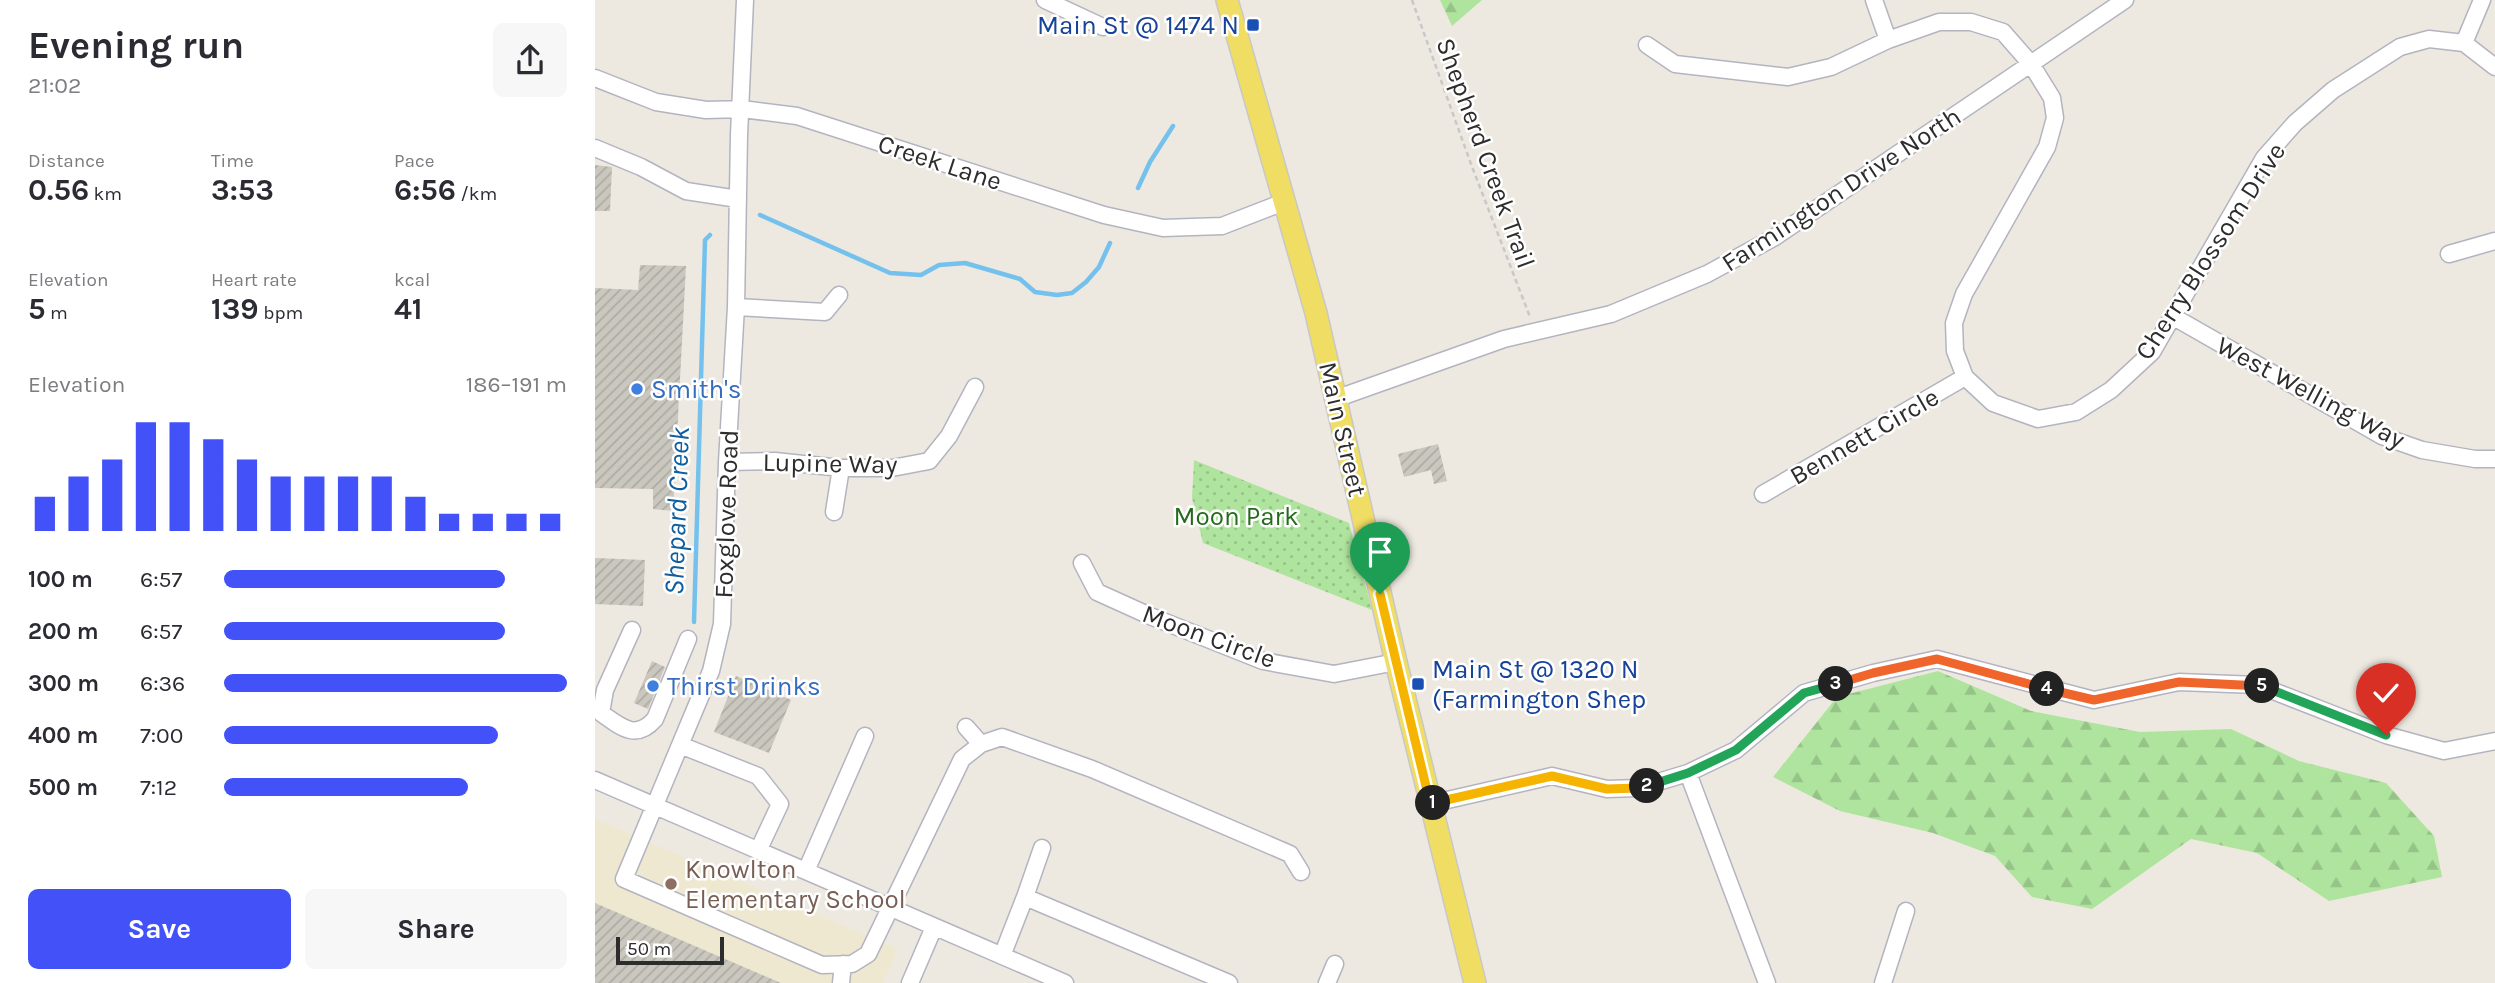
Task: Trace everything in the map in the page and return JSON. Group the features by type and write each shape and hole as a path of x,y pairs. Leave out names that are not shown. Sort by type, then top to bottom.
{"main road":[{"name":"Main Street","path":"1227,0 1316,313 1396,662 1475,983"}],"street":[{"name":"Foxglove Road","path":"745,0 736,307 727,462 722,624 711,671 624,879 823,965 843,964"},
{"path":"1045,0 1103,27"},
{"path":"1874,0 1888,40"},
{"name":"Farmington Drive North","path":"1335,398 1504,339 1611,314 1707,274 1775,237 2125,0"},
{"path":"2482,0 2464,43 2495,67"},
{"name":"Cherry Blossom Drive","path":"1647,45 1675,64 1788,77 1831,67 1888,40 1939,22 1971,22 2003,32 2031,64 2052,97 2055,118 2047,147 1964,293 1954,323 1955,351 1965,377 1993,403 2038,419 2076,412 2111,390 2152,352 2264,158 2295,123 2333,90 2400,47 2429,39 2464,43"},
{"name":"Creek Lane","path":"595,78 656,102 706,110 741,109 797,116 1104,215 1163,229 1222,226 1284,202"},
{"path":"595,148 641,167 686,191 738,199"},
{"path":"2449,254 2495,241"},
{"path":"736,307 825,312 839,295"},
{"name":"West Welling Way","path":"2172,316 2382,436 2422,450 2475,459 2495,458"},
{"name":"Bennett Circle","path":"1763,494 1965,377"},
{"name":"Lupine Way","path":"727,462 775,461 841,468 892,468 929,461 949,436 975,387"},
{"path":"834,512 841,468"},
{"name":"Moon Circle","path":"1082,563 1097,592 1262,661 1334,674 1396,662"},
{"path":"632,630 605,691 601,713 618,726 633,732 647,728 655,719 688,639"},
{"path":"1430,803 1552,776 1607,789 1638,788 1688,773 1736,750 1804,693 1873,673 1937,659 2094,700 2179,682 2258,685 2386,735 2444,751 2495,741"},
{"path":"966,727 981,744"},
{"path":"806,872 865,736"},
{"path":"841,983 843,964 852,964 868,954 962,759 981,744 1002,737 1091,769 1290,854 1301,872"},
{"path":"680,745 758,776 770,789 780,804 758,851"},
{"path":"1688,773 1767,983"},
{"path":"595,780 1065,983"},
{"path":"1002,956 1042,848"},
{"path":"1025,897 1229,983"},
{"path":"1883,983 1906,911"},
{"path":"910,983 934,927"},
{"path":"1327,983 1335,964"}],"path":[{"name":"Shepherd Creek Trail","path":"1412,0 1530,317"}],"shaded area":[{"name":"Knowlton Elementary School","path":"595,819 898,949 883,983 595,983"}],"green space":[{"path":"1440,0 1482,0 1452,26"},
{"name":"Moon Park","path":"1194,460 1349,523 1372,610 1203,543 1192,498"},
{"path":"1938,671 2031,711 2140,732 2231,729 2299,761 2386,783 2434,836 2442,877 2329,901 2257,853 2191,839 2092,909 2032,897 1995,856 1933,833 1840,811 1773,777 1837,697"}],"building":[{"path":"595,165 612,167 610,211 595,211"},
{"name":"Smith's","path":"640,265 686,266 673,511 653,509 653,489 595,488 595,288 638,290"},
{"path":"1438,444 1447,481 1434,484 1431,470 1404,477 1398,454"},
{"path":"595,558 645,560 643,606 595,604"},
{"name":"Thirst Drinks","path":"652,661 665,667 648,709 634,703"},
{"path":"736,676 791,700 769,753 714,732"},
{"path":"595,903 781,983 595,983"}],"waterway":[{"name":"Shepard Creek","path":"1138,188 1150,162 1173,126"},
{"name":"Shepard Creek","path":"760,215 890,273 921,275 939,265 965,263 1020,279 1035,292 1057,295 1072,293 1086,282 1099,267 1110,243"},
{"name":"Shepard Creek","path":"694,622 705,240 710,235"}],"place":[{"name":"Main St @ 1474 N","path":"1253,25"},
{"name":"Smith's","path":"637,389"},
{"name":"Main St @ 1320 N (Farmington Shep","path":"1418,684"},
{"name":"Thirst Drinks","path":"653,686"},
{"name":"Knowlton Elementary School","path":"671,884"}],"route":[{"path":"1380,594 1430,803 1552,776 1607,789 1638,788 1688,773 1736,750 1804,693 1873,673 1937,659 2094,700 2179,682 2258,685 2386,735"}]}
